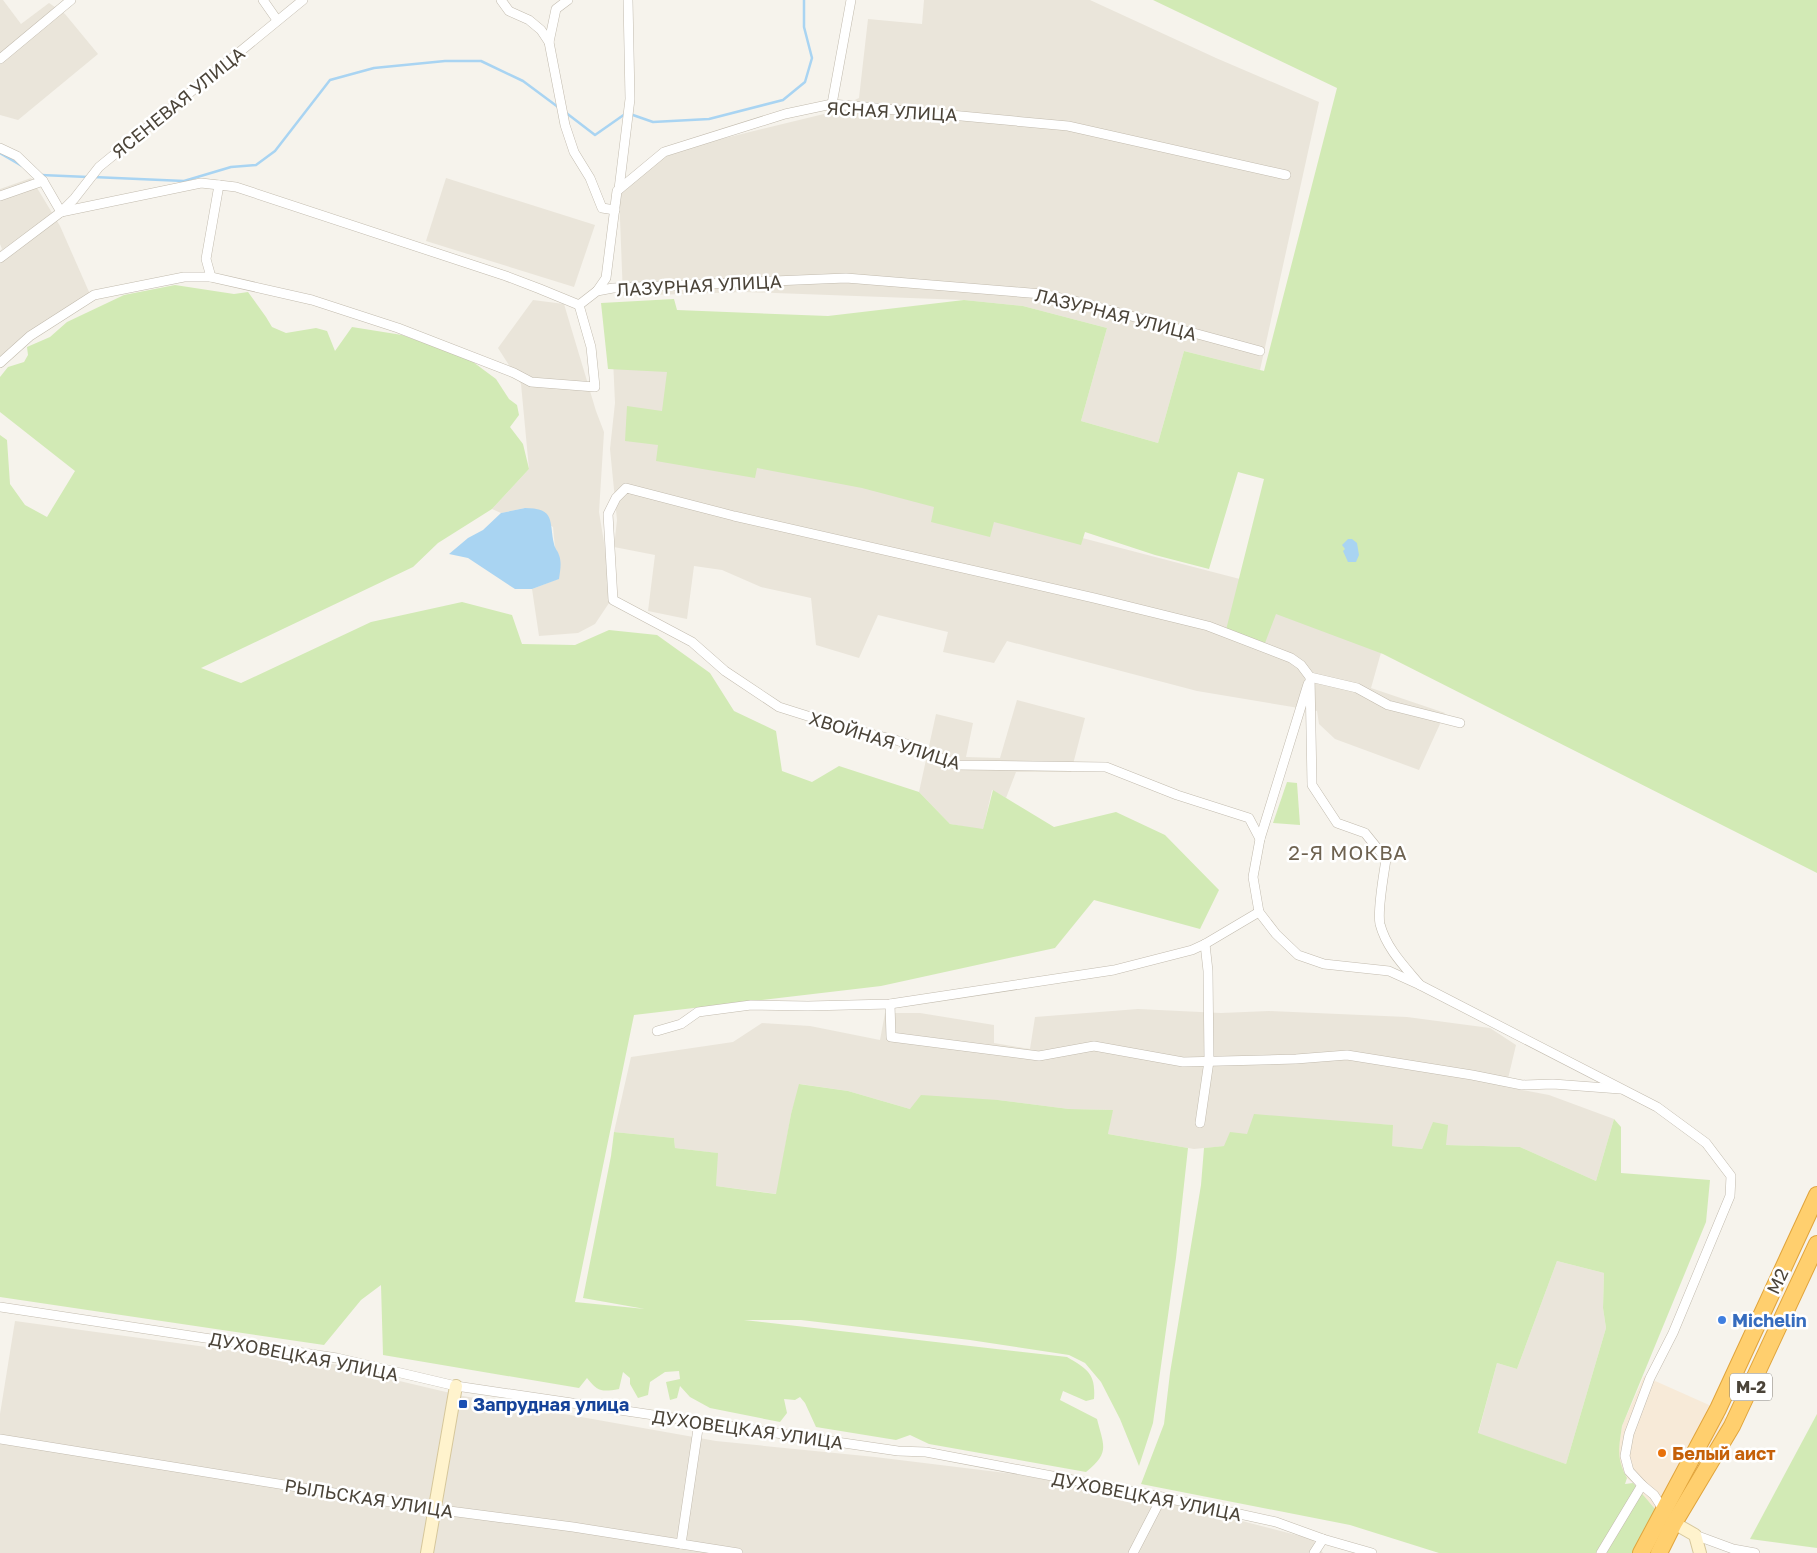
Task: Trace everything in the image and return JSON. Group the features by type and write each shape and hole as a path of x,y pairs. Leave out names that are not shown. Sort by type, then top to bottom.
{"highway":[{"name":"М2","path":"1641,1553 1718,1409 1817,1195"},
{"name":"М-2","path":"1658,1553 1732,1426 1817,1244"}],"street":[{"path":"0,59 72,0"},
{"path":"263,0 277,20"},
{"name":"ЯСЕНЕВАЯ УЛИЦА","path":"0,258 61,212 74,199 99,167 303,0"},
{"path":"500,0 509,11 529,20 541,30 549,42 565,125 574,152 590,178 602,208 615,210"},
{"path":"549,42 556,9 568,0"},
{"path":"597,291 606,278 630,98 628,0"},
{"path":"832,104 851,0"},
{"name":"ЯСНАЯ УЛИЦА","path":"619,189 664,152 785,114 832,104 1068,126 1286,175"},
{"path":"0,148 17,156 43,181 61,212 117,202 201,183 236,187 540,288 579,305 591,347 595,387 530,382 514,373 398,328 312,300 211,277 184,277 94,295 30,336 0,363"},
{"path":"0,196 43,181"},
{"path":"211,277 206,259 219,185"},
{"name":"ЛАЗУРНАЯ УЛИЦА","path":"579,305 597,291 613,288 846,278 1042,294 1083,303 1260,351"},
{"name":"ХВОЙНАЯ УЛИЦА","path":"1260,838 1249,818 1177,795 1106,767 957,765 900,741 836,725 779,707 725,671 692,642 613,600 608,514 616,498 626,488 734,516 1094,598 1208,626 1291,658 1301,665 1310,677"},
{"path":"1310,677 1357,688 1388,705 1460,723"},
{"path":"1310,677 1260,838 1253,877 1254,893 1259,912 1276,934 1298,955 1324,964 1390,971 1626,1090 1657,1107 1706,1143 1731,1176 1730,1196 1673,1333 1650,1378 1629,1434 1625,1456 1629,1470 1642,1486 1654,1495 1674,1524 1695,1536 1733,1549 1755,1553"},
{"path":"1310,677 1312,785 1337,823 1365,833 1386,859 1380,924 1394,955 1420,985"},
{"path":"658,1031 681,1024 698,1012 751,1005 890,1004 1114,970 1192,950 1259,912"},
{"path":"1200,1123 1209,1061 1208,971 1205,944"},
{"path":"890,1004 891,1037 1039,1056 1094,1046 1183,1062 1296,1059 1347,1055 1522,1085 1553,1084 1626,1090"},
{"name":"ДУХОВЕЦКАЯ УЛИЦА","path":"0,1307 337,1358 456,1386 898,1452 926,1452 1162,1496 1276,1522 1323,1539 1372,1553"},
{"path":"427,1553 456,1386"},
{"path":"686,1547 699,1422"},
{"name":"РЫЛЬСКАЯ УЛИЦА","path":"0,1439 434,1509 573,1527 686,1547 738,1553"},
{"path":"1601,1553 1642,1486"},
{"path":"1133,1553 1162,1496"},
{"path":"1695,1536 1700,1553"},
{"path":"1314,1553 1323,1539"}],"shaded area":[{"path":"0,0 3,0 21,24 49,3 65,14 98,54 18,120 0,115"},
{"path":"924,0 1090,0 1216,58 1319,102 1260,370 1184,351 1158,443 1081,421 1107,328 1023,306 964,300 745,292 623,296 619,193 664,157 709,142 828,113 859,98 868,19 922,24"},
{"path":"31,178 60,226 93,301 37,333 0,361 0,251 2,249 0,244 0,189"},
{"path":"446,178 595,225 574,287 426,241"},
{"path":"533,300 564,304 604,432 599,512 613,597 595,624 578,633 539,636 532,589 558,579 559,555 555,548 553,527 525,508 501,513 492,509 529,469 521,384 498,348"},
{"path":"613,359 688,361 786,461 1259,584 1386,635 1371,688 1445,713 1419,770 1335,739 1319,724 1317,711 1197,691 1007,641 994,663 943,652 948,632 878,615 859,658 816,645 811,598 761,587 722,570 694,566 687,619 648,611 655,555 614,547 617,520 610,449 615,403"},
{"path":"1017,700 1085,718 1071,772 1016,772 1006,798 992,790 983,830 950,824 919,792 936,714 973,723 966,757 1000,758"},
{"path":"1138,1009 1221,1013 1269,1011 1407,1017 1490,1028 1516,1045 1506,1087 1549,1095 1614,1119 1596,1181 1520,1147 1445,1145 1433,1123 1422,1149 1392,1146 1392,1125 1359,1123 1247,1134 1225,1146 1194,1149 1108,1134 1112,1110 1069,1109 998,1100 910,1109 848,1091 800,1084 791,1114 777,1194 716,1186 717,1153 675,1148 674,1138 614,1132 631,1057 733,1042 762,1023 810,1026 880,1040 885,1013 920,1013 994,1025 994,1043 1030,1049 1035,1017"},
{"path":"1557,1261 1604,1273 1603,1308 1606,1328 1566,1464 1478,1434 1497,1363 1517,1369"},
{"path":"15,1321 383,1371 391,1379 463,1396 716,1441 875,1457 1014,1474 1168,1502 1312,1539 1323,1553 0,1553 0,1414"},
{"path":"1644,1376 1718,1409 1732,1426 1681,1528 1655,1509 1627,1478 1620,1465 1618,1452 1622,1426"}],"green space":[{"path":"1153,0 1817,0 1817,873 1383,654 1276,614 1265,643 1226,630 1264,479 1238,472 1209,569 1155,555 1085,532 1081,545 994,522 990,537 931,522 934,507 862,488 757,468 755,478 656,461 658,445 625,441 627,406 662,411 667,372 608,369 601,303 674,299 677,310 828,316 964,300 1023,306 1107,328 1081,421 1158,443 1184,351 1264,371 1337,88"},
{"path":"175,285 234,294 248,292 272,327 286,333 316,328 327,331 335,351 352,327 402,335 469,359 496,379 509,399 517,405 519,415 510,427 523,444 529,469 492,509 438,543 413,567 201,668 241,683 371,622 462,602 512,615 522,644 575,645 609,630 657,635 710,673 734,711 776,731 782,771 812,782 839,766 919,792 950,824 983,829 993,790 1054,827 1116,812 1165,835 1219,890 1200,929 1094,900 1055,948 881,986 634,1015 575,1302 645,1309 583,1298 614,1132 674,1138 675,1148 718,1153 716,1186 776,1194 791,1114 799,1084 848,1091 910,1109 921,1095 998,1100 1069,1109 1113,1110 1108,1134 1188,1148 1176,1258 1153,1423 1139,1466 1120,1419 1101,1382 1085,1363 1069,1355 970,1340 801,1320 744,1320 1067,1357 1085,1369 1092,1377 1094,1399 1086,1401 1063,1391 1060,1400 1097,1419 1103,1448 1102,1454 1094,1465 1086,1472 929,1444 910,1435 896,1440 816,1427 805,1403 800,1397 795,1400 784,1399 787,1413 780,1422 710,1408 690,1397 680,1386 677,1398 670,1400 666,1382 680,1379 679,1371 665,1372 650,1382 648,1395 638,1398 630,1384 630,1378 623,1372 619,1389 604,1391 594,1386 587,1378 579,1388 383,1355 381,1285 361,1300 324,1345 0,1297 0,435 7,440 10,484 25,505 47,517 75,471 0,412 0,377 8,367 24,362 28,355 27,347 50,337 67,322 124,295"},
{"path":"1287,782 1297,783 1300,825 1273,823"},
{"path":"1254,1114 1393,1125 1392,1146 1422,1149 1433,1122 1448,1125 1446,1145 1520,1147 1596,1181 1614,1119 1621,1127 1621,1173 1710,1180 1706,1222 1622,1426 1619,1453 1621,1465 1627,1478 1625,1484 1633,1483 1655,1509 1660,1525 1644,1553 1439,1553 1350,1525 1141,1484 1164,1424 1170,1373 1201,1185 1204,1148 1224,1146 1230,1132 1247,1134","holes":["1557,1261 1604,1273 1603,1308 1606,1328 1566,1464 1478,1433 1497,1363 1517,1369"]},
{"path":"1817,1414 1817,1548 1750,1539"}],"water":[{"path":"525,508 542,511 549,518 554,544 559,554 559,579 532,589 515,589 468,558 449,554 468,538 483,530 501,513"},
{"path":"1348,539 1352,539 1357,543 1359,555 1356,562 1348,562 1343,551 1345,549 1342,545"}],"waterway":[{"path":"630,114 653,122 709,119 783,100 805,82 812,58 804,27 804,0"},
{"path":"93,177 184,181 231,167 256,165 275,151 330,80 374,68 445,61 481,61 523,81 558,107"},
{"path":"565,112 595,135 625,114"},
{"path":"0,153 22,166"},
{"path":"41,175 88,177"}],"place":[{"name":"Michelin","path":"1722,1320"},
{"name":"Запрудная улица","path":"463,1404"},
{"name":"Белый аист","path":"1662,1453"}],"district":[{"name":"2-Я МОКВА","path":"1348,852"}]}
